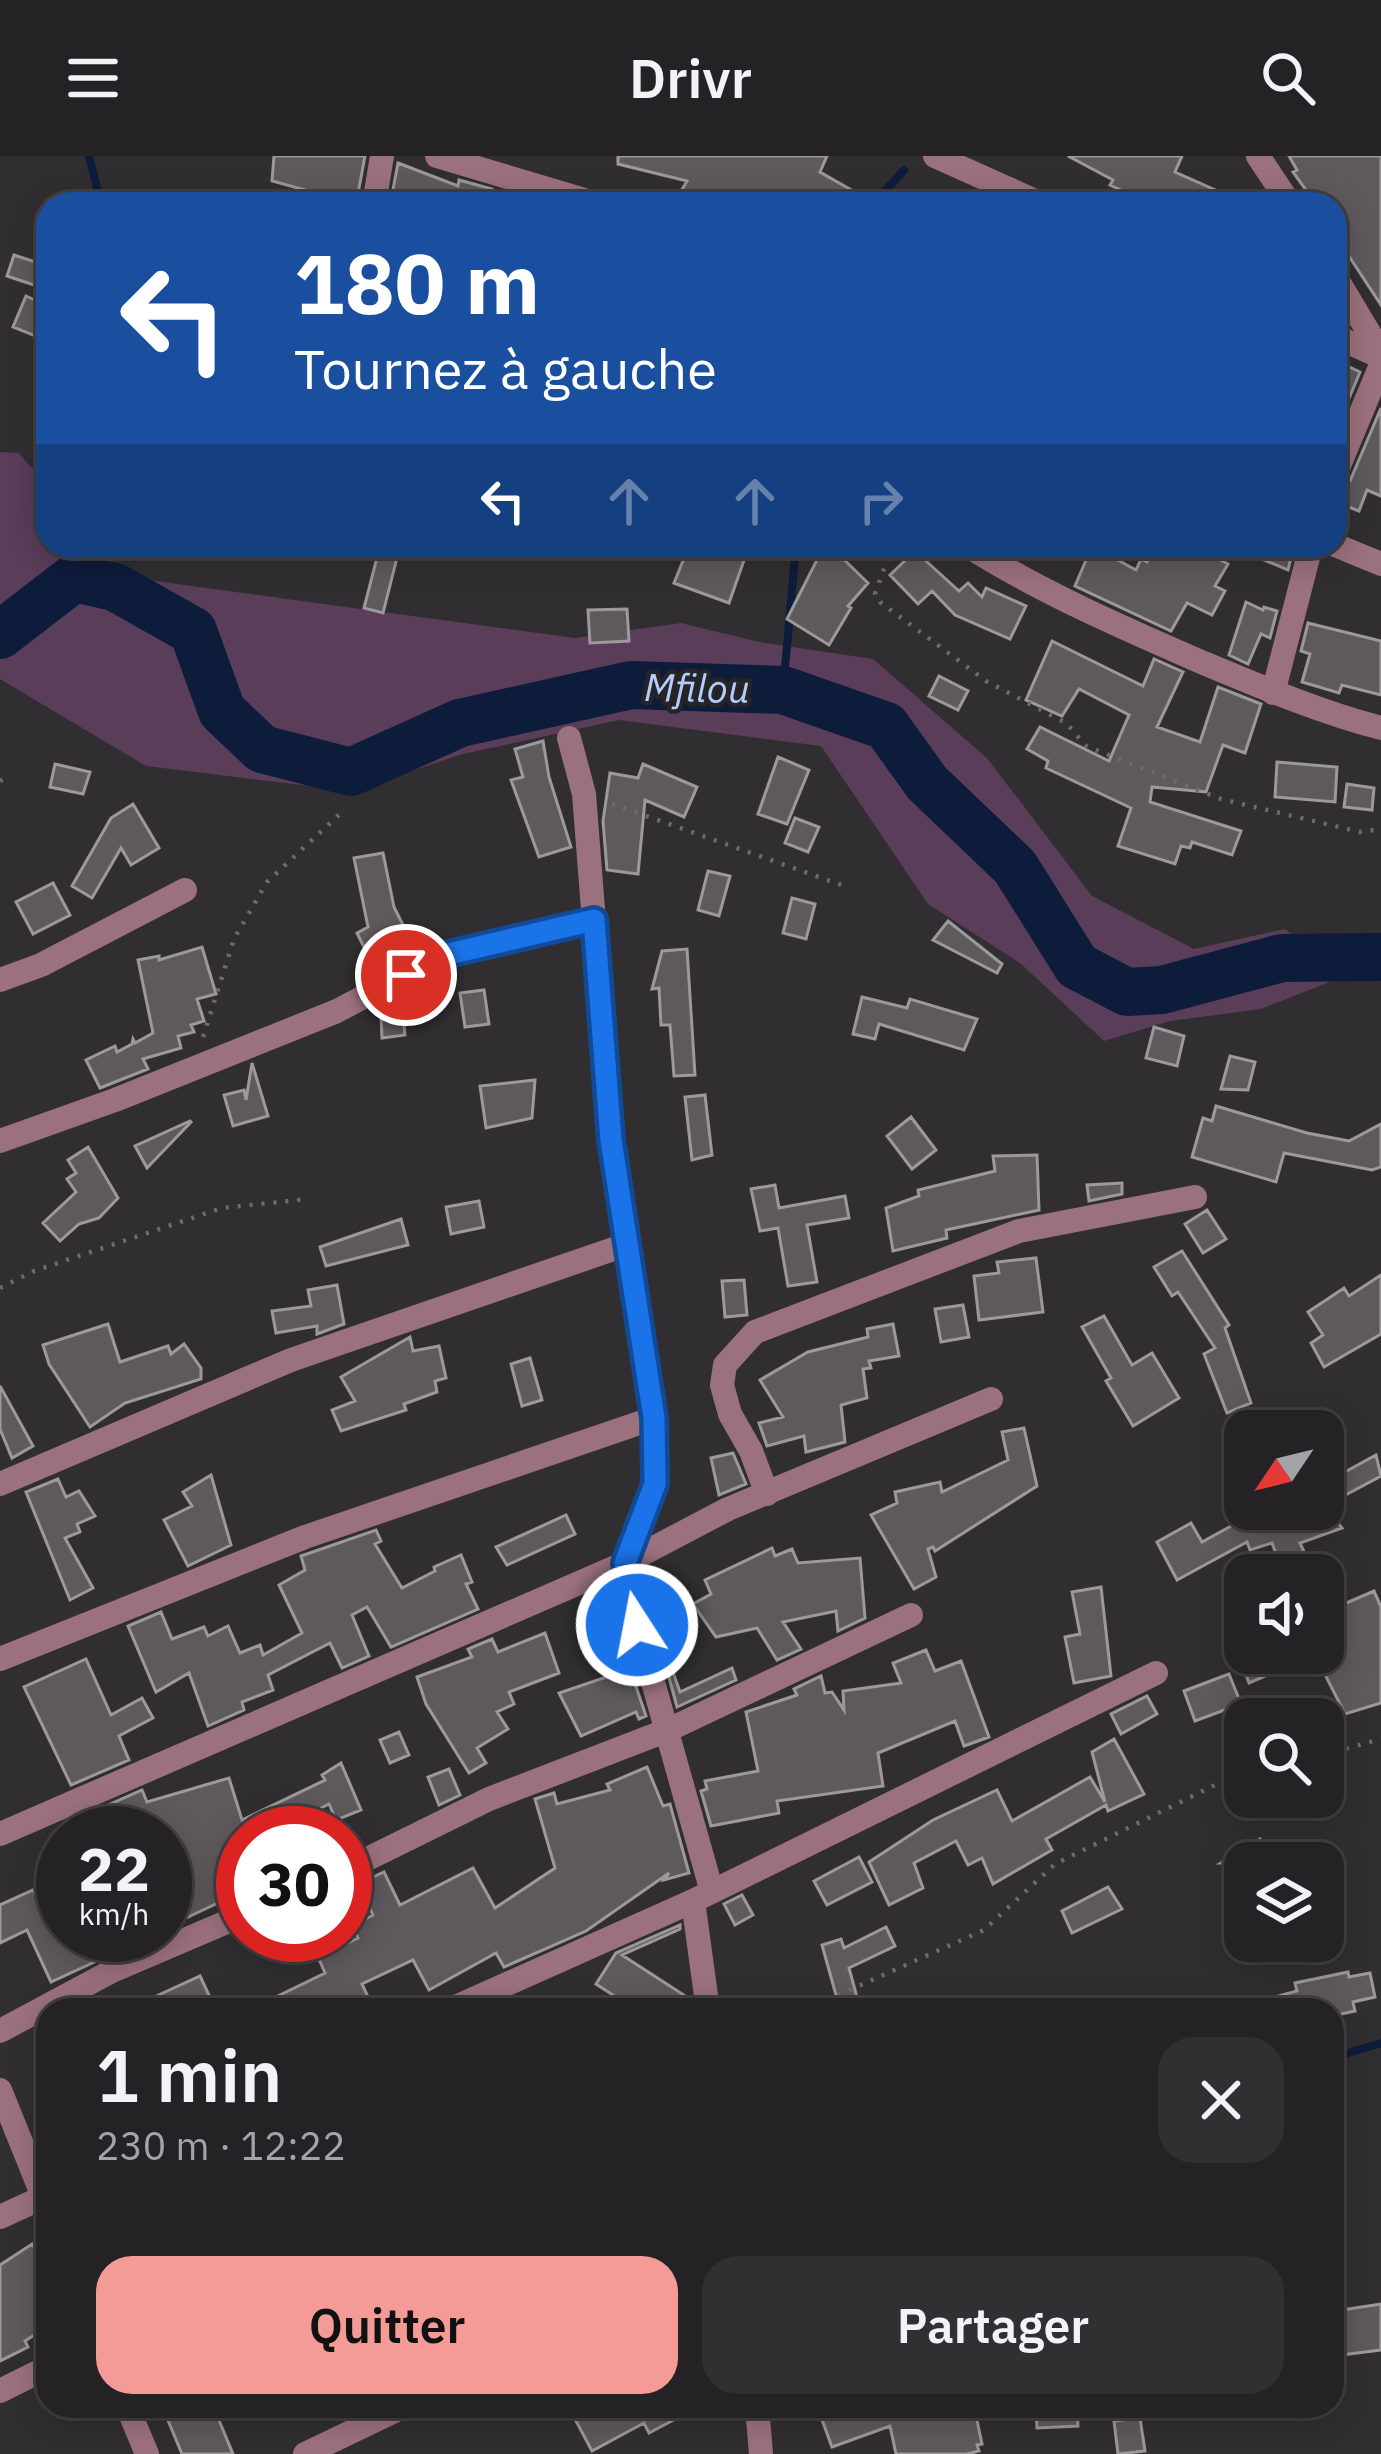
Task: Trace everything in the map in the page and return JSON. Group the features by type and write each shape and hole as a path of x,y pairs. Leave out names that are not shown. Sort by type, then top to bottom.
{"street":[{"path":"376,192 382,156"},
{"path":"437,156 558,192"},
{"path":"935,156 1015,192"},
{"path":"1258,156 1282,192"},
{"path":"1347,297 1381,358"},
{"path":"1347,342 1381,358"},
{"path":"1347,444 1381,358"},
{"path":"1347,550 1381,564"},
{"path":"990,558 1072,604 1274,693 1381,728"},
{"path":"1274,693 1308,558"},
{"path":"569,738 584,794 603,1061 654,1418 655,1484 625,1563 637,1625 668,1730 702,1896 707,1998"},
{"path":"0,980 184,890"},
{"path":"0,1141 338,1011 440,956 594,920"},
{"path":"767,1494 752,1451 730,1414 722,1385 725,1366 755,1332 1018,1231 1195,1197"},
{"path":"0,1484 291,1360 626,1245"},
{"path":"0,1834 331,1694 625,1563 728,1510 991,1399"},
{"path":"0,1659 305,1538 654,1418"},
{"path":"372,1857 489,1799 668,1730 911,1615"},
{"path":"476,1998 702,1896 1156,1673"},
{"path":"62,1998 216,1927"},
{"path":"0,2031 36,2012"},
{"path":"0,2090 36,2176"},
{"path":"0,2217 36,2204"},
{"path":"0,2391 36,2373"},
{"path":"133,2418 147,2454"},
{"path":"305,2454 380,2418"},
{"path":"758,2418 761,2454"}],"path":[{"path":"888,558 875,594 880,602 986,681 1066,723 1085,746 1221,799 1360,832 1381,830"},
{"path":"584,794 847,887"},
{"path":"188,1070 234,939 267,882 342,812"},
{"path":"0,1288 34,1271 222,1208 308,1199"},
{"path":"1344,1749 1381,1739"},
{"path":"832,1998 984,1930 1054,1864 1224,1782"}],"shaded area":[{"path":"0,452 19,453 36,473 36,558 109,558 126,577 575,638 681,623 759,642 873,659 987,758 1092,896 1194,949 1285,929 1342,977 1261,1009 1170,1021 1104,1041 1020,963 928,904 821,746 619,720 463,754 351,791 146,766 0,679"}],"building":[{"path":"274,156 365,156 358,192 312,192 272,181"},
{"path":"618,156 827,156 820,172 855,192 681,192 687,181 618,164"},
{"path":"1068,156 1182,156 1175,172 1220,192 1125,192 1110,185 1113,180"},
{"path":"1289,156 1381,156 1381,305 1347,253 1347,192 1307,192 1293,172 1297,170"},
{"path":"398,163 458,186 459,180 492,189 491,192 393,192"},
{"path":"14,255 36,262 36,286 7,276"},
{"path":"26,296 36,301 36,336 13,327"},
{"path":"1347,366 1360,372 1347,403"},
{"path":"1381,408 1381,496 1367,490 1359,511 1347,506 1350,481"},
{"path":"377,558 397,558 383,613 364,608"},
{"path":"684,558 745,558 729,603 674,583"},
{"path":"818,558 842,558 868,583 848,606 829,645 787,619"},
{"path":"908,558 923,558 959,591 968,583 982,597 986,588 1026,606 1010,639 955,615 932,591 918,604 890,575"},
{"path":"1087,558 1114,558 1136,570 1141,559 1147,562 1149,558 1217,558 1228,564 1215,586 1225,591 1212,615 1187,603 1171,631 1075,586"},
{"path":"1260,558 1291,558 1288,570"},
{"path":"1246,602 1277,611 1270,638 1261,634 1248,664 1229,655"},
{"path":"627,609 629,641 590,643 588,610"},
{"path":"1308,623 1381,641 1381,695 1342,685 1339,693 1302,682 1310,654 1301,651"},
{"path":"1052,641 1143,686 1154,659 1183,672 1157,727 1200,742 1218,687 1261,704 1245,753 1223,745 1206,792 1152,787 1150,802 1241,831 1232,855 1192,842 1190,848 1181,846 1175,864 1118,846 1131,808 1046,768 1048,761 1027,749 1040,727 1109,761 1129,715 1079,689 1062,716 1026,700"},
{"path":"939,676 968,691 958,710 929,696"},
{"path":"543,741 571,847 539,857 511,780 523,777 515,749"},
{"path":"778,757 809,770 787,824 758,814"},
{"path":"1277,762 1337,767 1335,802 1275,797"},
{"path":"55,764 90,772 83,794 50,787"},
{"path":"643,764 697,787 684,817 645,800 638,874 607,870 603,821 610,773 638,778"},
{"path":"1347,784 1374,788 1372,810 1344,807"},
{"path":"133,804 159,848 131,865 121,848 92,898 72,886 111,818"},
{"path":"795,818 819,827 808,852 785,843"},
{"path":"383,853 394,907 408,935 368,955 357,933 368,927 354,858"},
{"path":"708,871 730,876 719,916 698,910"},
{"path":"53,883 70,915 33,934 16,902"},
{"path":"792,898 815,904 806,939 783,933"},
{"path":"948,921 1002,964 997,973 933,940"},
{"path":"202,947 216,994 197,999 204,1021 191,1025 194,1032 178,1036 181,1048 143,1059 148,1069 100,1088 86,1060 115,1046 117,1052 133,1039 135,1043 153,1033 138,960 159,956 159,960"},
{"path":"687,949 695,1075 674,1076 670,1025 661,1025 659,988 652,989 662,951"},
{"path":"484,990 489,1024 465,1027 460,993"},
{"path":"862,997 907,1008 910,999 977,1019 964,1050 879,1024 875,1039 853,1034"},
{"path":"403,1015 405,1035 382,1038 381,1016"},
{"path":"1154,1027 1184,1036 1177,1066 1146,1058"},
{"path":"1230,1056 1255,1062 1248,1090 1221,1089"},
{"path":"252,1063 268,1116 233,1126 224,1095 244,1090 246,1100"},
{"path":"535,1080 532,1118 486,1128 480,1086"},
{"path":"705,1095 712,1155 692,1160 685,1097"},
{"path":"1216,1106 1349,1141 1381,1124 1381,1167 1372,1170 1284,1153 1276,1182 1192,1157 1203,1118 1212,1121"},
{"path":"911,1117 936,1150 912,1169 887,1136"},
{"path":"191,1122 147,1168 135,1146"},
{"path":"88,1147 118,1198 99,1218 79,1224 60,1241 43,1223 76,1192 67,1179 76,1173 68,1160"},
{"path":"1037,1155 1039,1210 946,1230 947,1238 893,1251 886,1208 919,1196 918,1190 995,1171 993,1156"},
{"path":"1122,1183 1122,1194 1089,1201 1087,1185"},
{"path":"775,1185 779,1208 845,1196 849,1218 807,1225 817,1282 788,1286 778,1228 760,1231 751,1189"},
{"path":"479,1201 484,1227 451,1234 446,1207"},
{"path":"1207,1210 1226,1239 1203,1253 1185,1224"},
{"path":"401,1219 408,1245 326,1266 320,1247"},
{"path":"1182,1251 1229,1325 1225,1328 1251,1403 1226,1410 1204,1354 1215,1348 1178,1292 1172,1296 1154,1267"},
{"path":"1036,1258 1043,1312 979,1320 974,1276 999,1273 997,1262"},
{"path":"1381,1275 1381,1334 1324,1367 1311,1343 1323,1335 1308,1312 1344,1288 1349,1296"},
{"path":"744,1280 747,1315 725,1317 722,1281"},
{"path":"337,1285 344,1324 317,1334 317,1326 276,1333 272,1311 311,1306 308,1290"},
{"path":"963,1305 969,1337 941,1342 935,1309"},
{"path":"1104,1316 1132,1365 1152,1353 1179,1398 1133,1426 1082,1327"},
{"path":"108,1324 120,1362 168,1346 171,1354 184,1344 201,1368 201,1379 125,1403 90,1427 49,1364 43,1345"},
{"path":"893,1324 899,1356 869,1361 871,1368 863,1369 867,1398 841,1405 845,1442 806,1452 804,1436 767,1446 759,1423 783,1417 760,1380 808,1352 868,1337 867,1329"},
{"path":"410,1337 413,1351 439,1346 446,1378 435,1381 437,1392 404,1404 406,1410 341,1431 332,1410 355,1401 341,1377"},
{"path":"530,1358 542,1400 522,1406 511,1364"},
{"path":"0,1386 33,1446 12,1458 0,1429"},
{"path":"1024,1428 1037,1486 935,1551 928,1549 936,1577 914,1589 871,1515 897,1503 895,1492 940,1482 942,1492 1008,1460 1002,1432"},
{"path":"733,1453 746,1484 719,1495 711,1458"},
{"path":"1376,1455 1381,1476 1344,1496 1344,1473"},
{"path":"211,1475 231,1545 188,1566 164,1520 192,1506 183,1492"},
{"path":"58,1479 66,1497 79,1491 95,1516 77,1524 80,1532 65,1538 93,1588 70,1600 26,1492"},
{"path":"566,1515 575,1534 507,1565 496,1547"},
{"path":"1191,1523 1202,1542 1224,1530 1336,1530 1300,1543 1305,1554 1276,1554 1272,1543 1250,1550 1247,1542 1177,1580 1157,1542"},
{"path":"376,1530 381,1541 375,1544 402,1588 461,1555 472,1582 466,1584 478,1609 391,1647 367,1607 352,1615 369,1656 342,1668 330,1643 268,1675 273,1690 242,1702 244,1710 208,1726 189,1673 156,1692 128,1626 161,1612 172,1639 204,1627 208,1636 228,1626 240,1653 260,1645 263,1655 302,1633 279,1585 305,1570 301,1556"},
{"path":"772,1548 775,1556 792,1549 798,1563 860,1558 865,1618 838,1631 836,1611 783,1622 801,1649 777,1660 757,1628 716,1637 693,1604 711,1594 705,1580"},
{"path":"1101,1587 1111,1676 1074,1683 1065,1637 1080,1634 1072,1592"},
{"path":"1374,1591 1381,1607 1381,1703 1345,1714 1344,1698 1337,1698 1325,1674 1344,1674 1344,1604"},
{"path":"545,1633 559,1673 509,1692 514,1704 497,1712 508,1729 477,1748 486,1763 469,1773 426,1704 417,1677 472,1657 468,1649 492,1639 498,1652"},
{"path":"926,1650 935,1671 961,1661 989,1737 964,1746 955,1721 878,1753 883,1786 777,1801 779,1813 711,1826 701,1791 707,1789 705,1781 758,1771 746,1712 797,1695 794,1689 821,1676 825,1693 832,1692 844,1710 843,1691 901,1683 893,1663"},
{"path":"668,1658 680,1692 732,1668 736,1680 677,1707 664,1659"},
{"path":"86,1659 111,1715 142,1698 153,1718 119,1736 129,1760 71,1785 24,1687"},
{"path":"630,1669 646,1716 639,1719 636,1712 581,1736 559,1693"},
{"path":"1229,1674 1239,1698 1224,1698 1224,1710 1195,1721 1184,1691"},
{"path":"1246,1674 1270,1674 1249,1683"},
{"path":"1147,1696 1157,1714 1121,1734 1111,1714"},
{"path":"399,1732 409,1755 390,1763 380,1740"},
{"path":"1114,1739 1144,1794 1108,1811 1106,1805 1046,1839 1052,1850 993,1884 982,1858 968,1865 956,1841 914,1863 923,1888 889,1905 869,1862 933,1820 997,1790 1012,1821 1090,1777 1105,1802 1092,1752"},
{"path":"341,1763 359,1806 271,1806 325,1780 322,1775"},
{"path":"647,1767 663,1806 670,1804 689,1873 664,1880 669,1873 586,1931 504,1967 496,1953 429,1990 413,1960 362,1984 368,1998 274,1998 325,1973 320,1962 372,1962 372,1878 384,1872 400,1905 473,1868 495,1908 555,1868 535,1799 554,1793 557,1804 610,1790 607,1784"},
{"path":"449,1769 460,1795 439,1805 428,1777"},
{"path":"229,1778 238,1806 216,1806 216,1904 192,1915 192,1806 106,1806 142,1790 147,1802"},
{"path":"859,1857 872,1882 827,1905 814,1881"},
{"path":"1108,1887 1122,1909 1072,1933 1062,1911"},
{"path":"33,1890 36,1950 27,1930 0,1943 0,1905"},
{"path":"742,1895 753,1915 735,1925 724,1904"},
{"path":"680,1925 622,1955 688,1998 618,1998 596,1984 616,1953"},
{"path":"886,1927 895,1946 849,1968 857,1998 837,1998 822,1945 841,1939 844,1948"},
{"path":"42,1962 94,1962 51,1982"},
{"path":"1348,1972 1349,1977 1370,1973 1375,1997 1353,2002 1355,2011 1344,2013 1344,1998 1271,1998 1297,1991 1295,1983"},
{"path":"200,1976 210,1998 152,1998"},
{"path":"32,2244 36,2250 36,2334 25,2341 28,2347 0,2361 0,2265"},
{"path":"1381,2304 1381,2350 1344,2355 1344,2310"},
{"path":"167,2418 218,2418 233,2454 182,2454"},
{"path":"574,2418 677,2418 649,2433 644,2423 592,2451"},
{"path":"821,2418 977,2418 982,2444 977,2445 979,2451 967,2454 896,2454 890,2426 832,2447"},
{"path":"1037,2418 1078,2418 1078,2426 1037,2428"},
{"path":"1140,2418 1145,2451 1118,2454 1114,2421"}],"waterway":[{"path":"89,156 98,192"},
{"path":"884,192 904,170"},
{"path":"71,558 74,578"},
{"path":"783,690 795,558"},
{"name":"Mfilou","path":"0,635 74,578 115,587 193,631 222,711 262,749 351,772 460,723 631,685 783,690 886,726 927,783 1015,867 1077,966 1127,992 1162,990 1282,958 1381,957"},
{"path":"1344,2054 1381,2043"}],"route":[{"path":"406,975 440,956 594,920 611,1140 654,1418 655,1484 625,1563 637,1625"}]}
